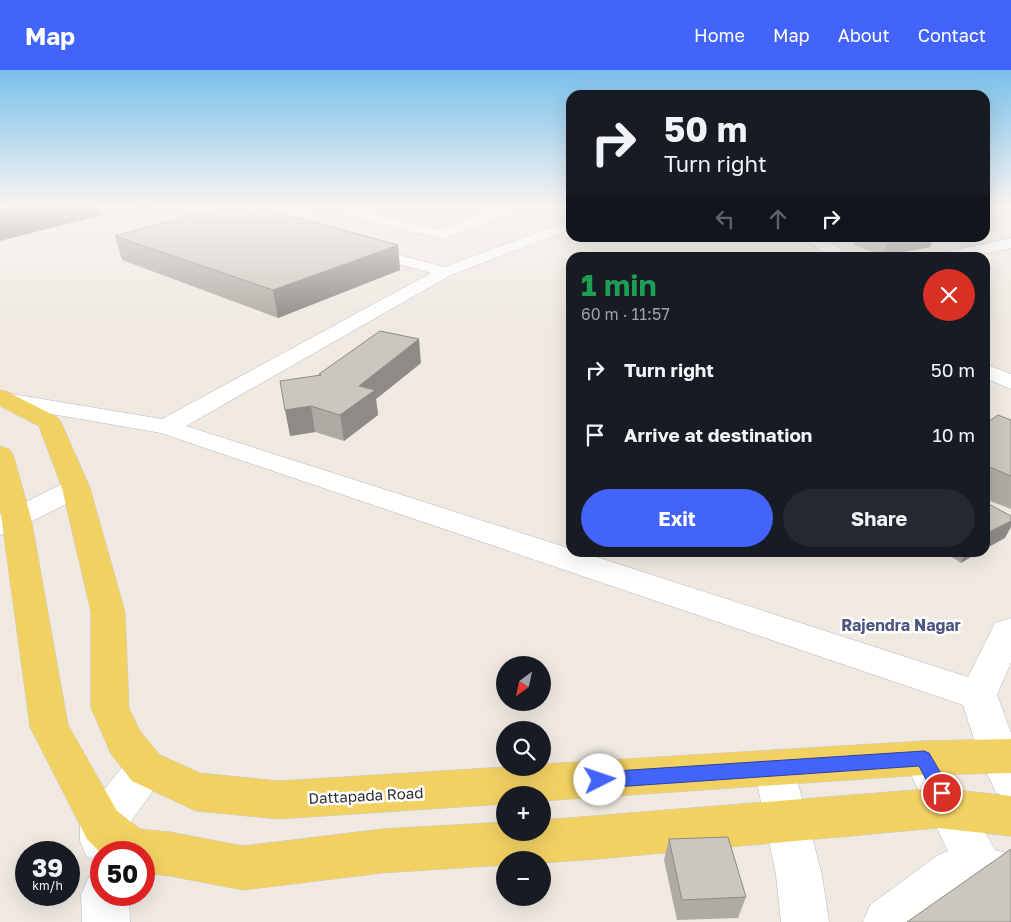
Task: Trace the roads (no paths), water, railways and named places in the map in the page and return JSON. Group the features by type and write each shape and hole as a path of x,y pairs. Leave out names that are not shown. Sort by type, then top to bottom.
{"main road":[{"name":"Dattapada Road","path":"3,399 49,422 76,488 108,612 110,708 124,742 146,768 196,792 279,800 924,758 1007,763"},
{"path":"0,454 8,522 49,727 102,839 131,850 170,854 243,868 382,851 598,838 938,808 1011,816"}],"street":[{"path":"373,246 447,266 467,264 514,246"},
{"path":"969,252 998,246"},
{"path":"166,427 447,266"},
{"path":"990,364 1011,358"},
{"path":"990,372 1011,382"},
{"path":"3,399 166,427 978,695"},
{"path":"8,522 76,488"},
{"path":"1007,763 978,695 1007,632 1011,630"},
{"path":"924,758 952,810 996,872"},
{"path":"102,839 146,768"},
{"path":"774,768 799,875 805,922"},
{"path":"887,922 954,871 996,872"},
{"path":"105,906 106,922"}],"district":[{"name":"Rajendra Nagar","path":"901,625"}]}
